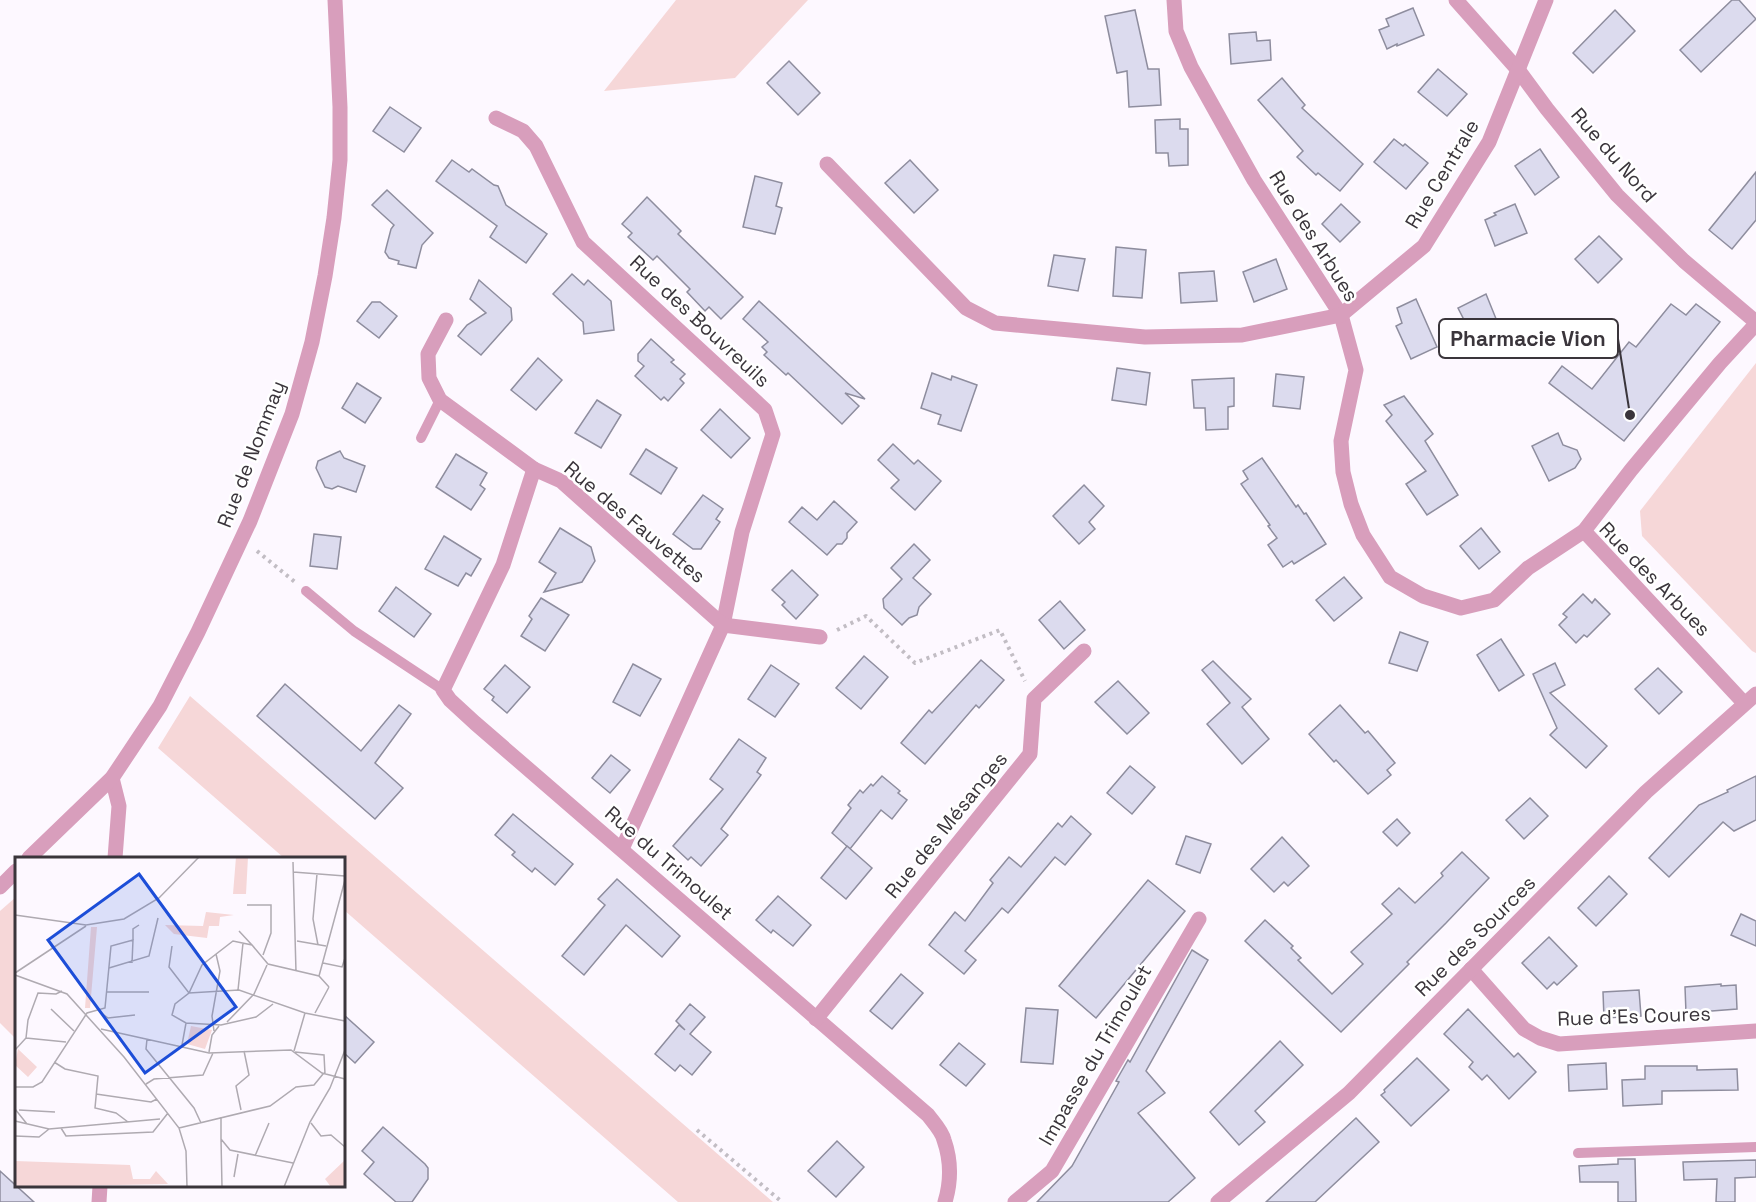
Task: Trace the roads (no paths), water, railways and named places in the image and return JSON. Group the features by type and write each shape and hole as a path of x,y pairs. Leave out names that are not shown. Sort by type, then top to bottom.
{"street":[{"name":"Rue de Nommay","path":"30,857 112,778 160,706 242,540 292,414 312,342 326,276 334,218 340,160 335,0"},
{"name":"Rue des Arbues","path":"1174,0 1176,31 1191,67 1254,180 1341,315 1356,370 1341,441 1342,472 1363,535 1390,577 1423,596 1461,608 1494,600 1528,568 1584,531 1750,699"},
{"name":"Rue du Nord","path":"1456,0 1519,71 1617,195 1684,261 1756,323"},
{"name":"Rue Centrale","path":"827,164 966,308 995,323 1145,337 1242,336 1341,315 1424,246 1490,142 1546,0"},
{"name":"Rue des Bouvreuils","path":"496,118 523,130 536,146 584,242 765,410 773,434 742,532 723,625 622,849"},
{"path":"446,320 428,354 429,378 440,400 534,469"},
{"path":"1584,531 1630,470 1756,323"},
{"name":"Rue des Fauvettes","path":"443,690 503,565 534,469 561,481 723,625"},
{"path":"723,625 820,638"},
{"name":"Rue des Mésanges","path":"816,1019 1030,754 1034,699 1084,651"},
{"name":"Rue du Trimoulet","path":"443,690 450,700 475,723 928,1115 944,1138 949,1161 950,1184 945,1202"},
{"name":"Rue des Sources","path":"1218,1202 1349,1093 1646,792 1750,699"},
{"path":"112,778 119,806 115,857"},
{"path":"0,887 15,872"},
{"name":"Impasse du Trimoulet","path":"1015,1202 1052,1171 1199,920"},
{"name":"Rue d'Es Coures","path":"1472,969 1524,1029 1540,1038 1559,1044 1756,1031"},
{"path":"99,1202 100,1187"}],"lane":[{"path":"421,438 440,400"},
{"name":"Rue du Trimoulet","path":"306,591 354,631 443,690"},
{"path":"1578,1153 1756,1147"}],"place":[{"name":"Pharmacie Vion","path":"1630,415"}]}
